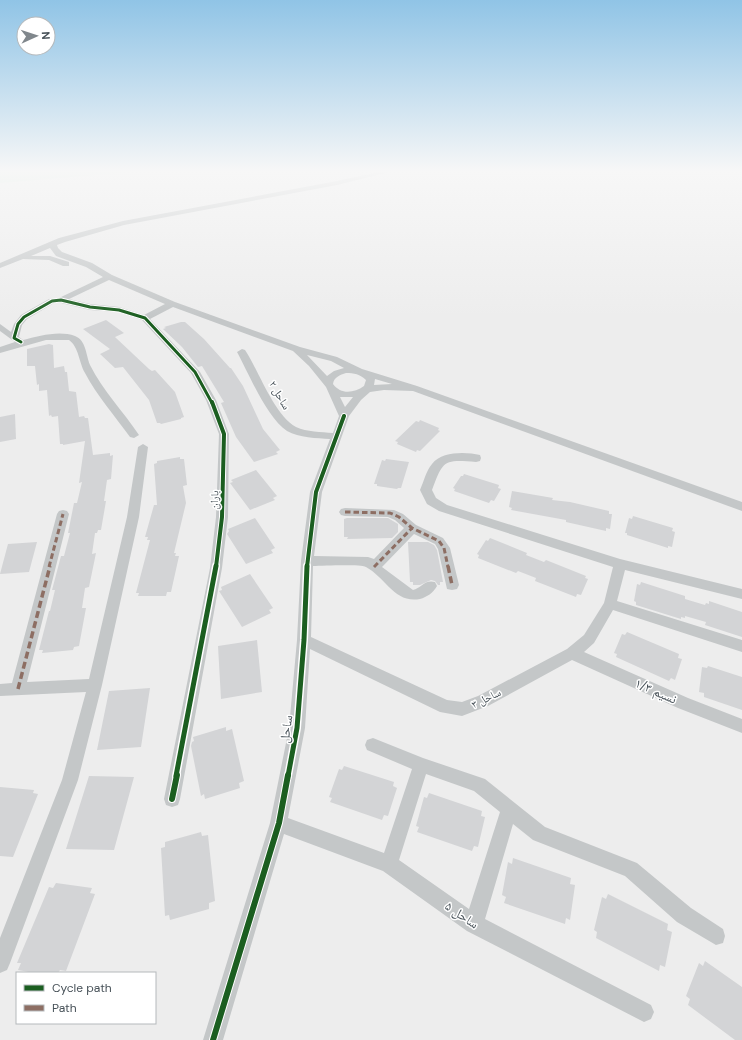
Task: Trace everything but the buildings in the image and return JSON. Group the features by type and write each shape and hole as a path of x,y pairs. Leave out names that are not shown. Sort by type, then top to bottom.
{"street":[{"path":"0,259 53,237 108,221"},
{"path":"0,266 53,244 123,223 136,221"},
{"path":"53,244 54,249 59,254 89,265 105,275 172,304 297,349 334,359 359,371 365,373 371,380 370,387 360,393 347,395 340,393 329,386 328,380 334,374 346,370 359,371 414,388 716,496 742,507"},
{"path":"19,259 50,258 105,275"},
{"path":"18,340 18,324 24,317 105,275"},
{"path":"57,300 90,307 119,310 145,318 172,304"},
{"name":"باران","path":"145,318 195,372 210,400 224,434 222,517 216,568 172,799"},
{"path":"0,327 18,340"},
{"path":"0,350 18,340 60,336 72,338 80,346 85,364 96,382 138,442 133,517 95,685 70,780 0,963"},
{"path":"297,349 312,364 329,386 344,416"},
{"name":"ساحل ۲","path":"242,352 278,417 291,429 335,436"},
{"path":"366,390 414,388"},
{"name":"ساحل","path":"213,1040 279,823 297,728 304,640 307,561 316,492 335,436 344,416 349,408 366,390"},
{"path":"476,458 461,456 448,459 436,465 426,490 431,501 443,508 620,564 742,594"},
{"path":"345,512 390,513 399,517 412,528 439,541 444,548 452,585"},
{"path":"63,514 5,692 95,685"},
{"path":"374,567 412,528"},
{"path":"307,561 368,562 401,589 412,594 422,593 430,586"},
{"name":"ساحل ۳","path":"304,640 445,707 462,709 483,701 572,653 589,639 610,604 620,564"},
{"path":"610,604 742,646"},
{"name":"نسیم ۱/۳","path":"572,653 683,703 742,726"},
{"path":"373,744 421,765 479,785 539,834 631,869 684,915 716,936"},
{"path":"389,864 421,765"},
{"path":"474,924 509,810"},
{"name":"ساحل ۵","path":"279,823 389,864 474,924 644,1012"}],"marked path":[{"path":"345,512 390,513 399,517 412,528 439,541 444,548 452,585"},
{"path":"18,689 63,514"},
{"path":"374,567 412,528"}],"cycle path":[{"path":"21,342 14,338 18,324 24,317 52,301 61,300 90,307 119,310 145,318 195,372 211,400 224,434 222,517 216,568 172,799"},
{"path":"213,1040 279,823 297,728 304,640 307,561 316,492 344,416"}]}
